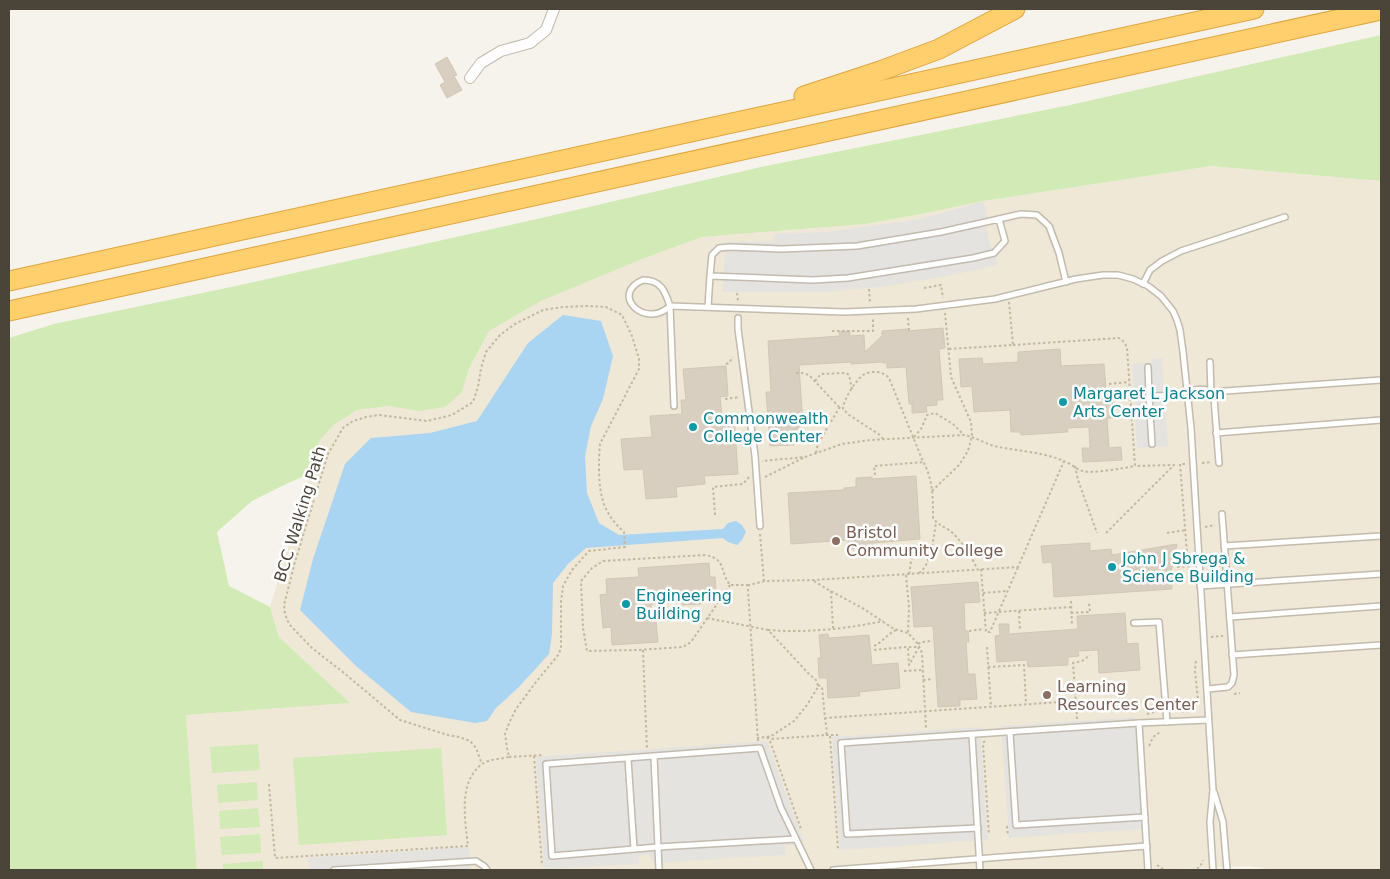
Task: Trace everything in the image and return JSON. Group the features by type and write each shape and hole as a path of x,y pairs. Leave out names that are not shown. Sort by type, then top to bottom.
{"highway":[{"path":"675,135 791,100 906,62 959,39 1015,9"},
{"path":"9,281 1254,9"},
{"path":"9,310 1381,10"}],"street":[{"path":"470,78 481,63 501,51 530,43 546,30 554,9"}],"lane":[{"path":"708,307 712,276 712,255 719,248 781,249 857,246 941,232 1021,214 1037,216 1049,226 1066,282"},
{"path":"1143,284 1150,270 1181,251 1285,217"},
{"path":"712,276 813,280 848,278 973,258 994,253 1005,241 999,219"},
{"path":"674,406 670,306 666,294 656,282 644,280 638,282 631,290 630,299 640,312 653,313 670,306 844,312 944,306 995,300 1095,275 1126,277 1143,284 1161,296 1173,311 1177,320 1183,347 1188,393 1213,790 1210,822 1213,870"},
{"path":"738,318 755,461 760,526"},
{"path":"1210,362 1211,392 1214,398 1216,463"},
{"path":"1148,367 1152,444"},
{"path":"1149,396 1188,393 1207,389 1211,392 1381,380"},
{"path":"1216,433 1381,420"},
{"path":"1207,689 1228,687 1232,683 1234,676 1222,514"},
{"path":"1224,546 1381,536"},
{"path":"1200,586 1381,574"},
{"path":"1230,618 1381,606"},
{"path":"1134,623 1159,622 1167,722"},
{"path":"1232,655 1381,644"},
{"path":"978,828 846,834 840,743 1208,720"},
{"path":"1138,723 1148,870"},
{"path":"1010,733 1016,825 1145,817"},
{"path":"972,735 980,870"},
{"path":"796,839 658,847 552,856 546,764 760,748 781,808 796,839 811,870"},
{"path":"654,757 660,870"},
{"path":"628,759 634,849"},
{"path":"1213,790 1223,822 1227,870"},
{"path":"833,870 1147,846"},
{"path":"334,870 476,861 487,870"}],"path":[{"path":"924,288 941,285 943,298"},
{"path":"869,289 870,303"},
{"path":"737,293 738,301"},
{"path":"1008,296 1014,345"},
{"name":"BCC Walking Path","path":"563,307 606,307 622,315 632,336 639,359 639,369 600,444 599,453 602,502 615,524 624,532 625,547 589,551 572,570 563,586 561,646 559,654 516,709 510,721 505,734 509,757 490,760 482,764 476,748 470,741 400,720 312,648 289,624 284,614 284,605 295,562 328,454 344,428 353,421 379,415 427,421 452,415 474,402 486,352 500,335 515,324 543,310 563,307"},
{"path":"932,491 959,465 968,451 972,436 971,422 951,377 945,313"},
{"path":"908,317 909,331"},
{"path":"832,331 873,331 873,319"},
{"path":"949,349 1119,338 1127,347 1135,466"},
{"path":"816,453 818,444 858,380 864,375 881,372 885,374 889,378 928,470 932,491 933,518 952,532 964,547 977,570"},
{"path":"796,373 809,376 839,408"},
{"path":"815,381 821,374 846,373 849,375 852,389"},
{"path":"1109,384 1130,382"},
{"path":"725,399 748,396"},
{"path":"843,406 845,412 873,429 883,439"},
{"path":"914,437 921,430 927,415 935,413 953,424 964,434"},
{"path":"756,481 805,457 847,443 964,434 992,445 1054,457 1082,471 1092,472 1135,466 1174,465 1106,533"},
{"path":"714,515 713,487 743,484 748,478 755,461 805,457"},
{"path":"875,475 874,466 924,462"},
{"path":"969,631 985,629 986,632 990,632 1064,462"},
{"path":"1200,464 1216,463"},
{"path":"1185,464 1180,464 1188,566 1192,580"},
{"path":"1075,466 1096,533"},
{"path":"917,574 928,563 936,522"},
{"path":"1203,527 1217,525"},
{"path":"760,526 764,581"},
{"path":"1166,533 1190,529"},
{"path":"908,633 907,574 912,556 912,546"},
{"path":"705,555 715,557 720,562 730,585 691,642 683,647 587,651 583,628 581,581 592,568 603,562 705,555"},
{"path":"1205,565 1220,564"},
{"path":"1178,568 1192,566"},
{"path":"730,585 749,585 764,581 814,580 1018,567"},
{"path":"981,569 985,629"},
{"path":"814,580 897,630 908,633 919,645 922,653 927,738"},
{"path":"749,585 758,748"},
{"path":"831,591 833,628"},
{"path":"983,593 1007,591"},
{"path":"1071,601 1072,626"},
{"path":"1072,614 1090,612 1089,603"},
{"path":"984,613 1071,607"},
{"path":"1019,610 1020,631"},
{"path":"707,618 768,630 784,631 863,625 883,621"},
{"path":"767,737 772,739 826,735 827,732 822,687 818,685 817,681 768,630"},
{"path":"874,646 879,644 889,633 897,630"},
{"path":"1210,637 1225,636"},
{"path":"874,650 908,647 932,641"},
{"path":"908,647 909,665 919,645"},
{"path":"987,647 992,707"},
{"path":"642,650 647,750"},
{"path":"1176,711 1188,712 1196,706 1198,700 1195,671 1196,653"},
{"path":"1077,720 1073,663 1082,661 1090,655"},
{"path":"988,667 1024,665 1026,704"},
{"path":"904,671 923,670"},
{"path":"923,680 933,679"},
{"path":"758,737 773,735 794,721 807,705 818,685"},
{"path":"1232,694 1240,693"},
{"path":"825,718 1076,701"},
{"path":"830,736 838,849"},
{"path":"767,737 802,832"},
{"path":"985,741 983,743 989,835"},
{"path":"534,756 542,866"},
{"path":"269,784 275,858 468,846 466,788 472,776 482,764"},
{"path":"1007,826 1008,836"},
{"path":"1187,870 1197,870 1203,861 1205,852"}],"shaded area":[{"name":"Bristol Community College","path":"1211,166 1381,181 1381,870 1274,870 1249,866 1153,870 197,870 186,715 350,703 279,637 270,607 320,440 335,424 357,410 389,406 418,411 462,392 469,370 489,331 565,287 702,237 865,224 983,201"},
{"path":"983,201 987,213 985,222 990,245 998,265 889,286 829,292 722,292 726,242 773,241 774,234 828,232 922,219"},
{"path":"1153,358 1162,358 1168,446 1137,448 1132,364 1153,362"},
{"path":"1135,717 1143,829 1009,838 1001,726"},
{"path":"980,727 988,840 840,850 832,737"},
{"path":"767,741 804,842 785,845 786,855 654,863 649,855 639,855 639,864 544,869 536,757"},
{"path":"469,847 471,870 309,870 308,858"}],"green space":[{"path":"1381,35 1381,181 1211,166 983,201 865,224 702,237 642,259 541,301 489,331 469,369 462,392 445,407 418,411 389,406 357,410 335,424 320,440 309,474 252,501 217,532 229,586 270,607 279,637 350,703 186,715 197,870 9,870 9,338 54,324 236,286 761,167 1070,105"},
{"path":"258,744 260,770 212,773 210,747"},
{"path":"441,748 447,835 299,845 293,758"},
{"path":"257,782 258,800 218,803 217,785"},
{"path":"258,808 260,827 220,829 219,811"},
{"path":"260,834 261,853 222,855 220,837"},
{"path":"263,861 263,870 223,870 223,864"}],"water":[{"path":"563,315 601,321 613,356 603,399 591,426 585,456 587,493 599,523 619,535 723,529 728,523 736,521 742,525 746,532 737,545 723,538 586,548 568,564 553,583 552,634 549,654 518,688 496,708 487,721 475,723 411,712 356,666 300,610 313,559 345,464 371,438 430,433 477,421 528,343"}],"building":[{"path":"447,57 457,75 454,76 462,90 447,98 440,85 445,82 435,64"},
{"path":"943,328 945,348 939,349 943,400 937,400 937,405 926,406 927,412 912,413 912,404 909,404 906,367 887,368 887,363 882,362 799,365 803,425 799,425 799,429 793,430 794,445 770,446 766,392 771,392 768,341 840,336 839,332 850,331 850,336 864,335 865,352 882,336 882,331"},
{"name":"Margaret L Jackson Arts Center","path":"1060,349 1061,366 1104,364 1106,389 1112,389 1113,418 1107,418 1109,448 1121,447 1122,460 1083,462 1082,448 1090,448 1089,427 1067,428 1068,432 1021,435 1020,432 1011,432 1010,410 974,412 972,386 961,387 959,359 982,358 983,364 1018,362 1018,352"},
{"name":"Commonwealth College Center","path":"726,366 728,396 720,397 722,416 734,415 738,474 704,476 705,484 676,487 677,497 646,499 643,469 624,470 621,439 652,437 650,416 682,414 681,400 686,400 683,369"},
{"path":"916,476 920,539 873,543 873,547 848,549 848,540 791,544 788,493 844,490 844,488 856,487 856,478 872,477 872,479"},
{"name":"John J Sbrega & Science Building","path":"1090,543 1090,551 1111,549 1112,555 1177,544 1171,572 1172,589 1054,597 1052,562 1043,563 1041,546"},
{"name":"Engineering Building","path":"709,563 710,577 715,577 716,592 701,593 701,604 682,605 682,601 651,604 652,622 656,622 658,642 612,645 611,627 603,628 600,595 607,594 606,579 639,577 638,568"},
{"path":"978,582 980,602 964,603 965,631 968,631 969,642 966,642 968,674 975,674 977,699 960,700 960,706 938,707 933,626 914,627 911,587"},
{"path":"1125,613 1127,644 1138,643 1140,670 1099,673 1098,650 1078,651 1079,656 1068,657 1068,665 1028,667 1027,660 997,662 995,636 1000,635 999,624 1009,624 1009,634 1078,629 1077,616"},
{"path":"828,634 829,638 869,635 872,665 898,663 900,688 859,692 860,696 828,698 827,678 819,678 818,658 821,658 819,635"}],"place":[{"name":"Margaret L Jackson Arts Center","path":"1063,402"},
{"name":"Commonwealth College Center","path":"693,427"},
{"name":"Bristol Community College","path":"836,541"},
{"name":"John J Sbrega & Science Building","path":"1112,567"},
{"name":"Engineering Building","path":"626,604"},
{"name":"Learning Resources Center","path":"1047,695"}]}
